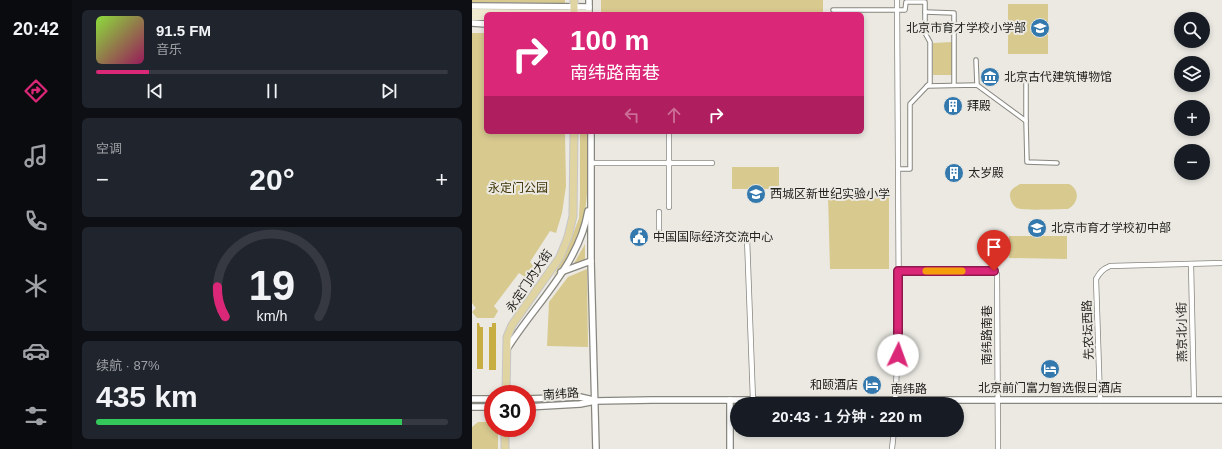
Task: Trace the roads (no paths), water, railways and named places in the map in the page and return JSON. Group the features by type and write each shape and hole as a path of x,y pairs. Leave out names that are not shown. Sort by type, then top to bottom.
{"main road":[{"path":"472,12 574,8 589,11"},
{"path":"472,17 484,17"},
{"name":"永定门内大街","path":"506,385 507,337 512,325 560,257 572,223 574,134"},
{"path":"504,449 505,437"}],"street":[{"path":"589,0 589,11"},
{"path":"895,397 899,329 897,0"},
{"path":"833,10 906,10 906,2 925,2 925,33 930,42 930,83 910,104 910,169 899,169"},
{"path":"472,6 574,8"},
{"path":"925,12 954,13 954,86"},
{"path":"472,23 484,24"},
{"path":"976,60 977,85"},
{"path":"1026,80 1027,162 1057,163"},
{"path":"927,86 977,85 1026,121"},
{"path":"591,134 591,261 596,449"},
{"path":"668,207 669,134"},
{"path":"591,163 712,163"},
{"path":"506,350 520,328 561,273 581,238 587,220 591,197"},
{"path":"659,212 659,239 747,238 753,397"},
{"path":"561,273 591,261"},
{"path":"1191,264 1222,263"},
{"name":"先农坛西路","path":"1100,400 1096,279 1103,269 1110,266 1191,264"},
{"name":"燕京北小街","path":"1191,264 1194,400"},
{"name":"南纬路南巷","path":"898,271 994,271 997,274 997,400"},
{"name":"南纬路","path":"536,399 580,397 595,401"},
{"path":"472,399 484,399"},
{"name":"南纬路","path":"536,406 580,404 595,401 730,400"},
{"path":"997,400 998,449"},
{"name":"南纬路","path":"964,401 1222,400"},
{"path":"472,407 484,407"},
{"path":"730,437 730,449"},
{"path":"892,449 893,437"}],"place":[{"name":"北京市育才学校小学部","path":"1040,28"},
{"name":"北京古代建筑博物馆","path":"990,77"},
{"name":"拜殿","path":"953,106"},
{"name":"太岁殿","path":"954,173"},
{"name":"西城区新世纪实验小学","path":"756,194"},
{"name":"北京市育才学校初中部","path":"1037,228"},
{"name":"中国国际经济交流中心","path":"639,237"},
{"name":"北京前门富力智选假日酒店","path":"1050,369"},
{"name":"和颐酒店","path":"872,385"}],"park label":[{"name":"永定门公园","path":"518,188"}]}
